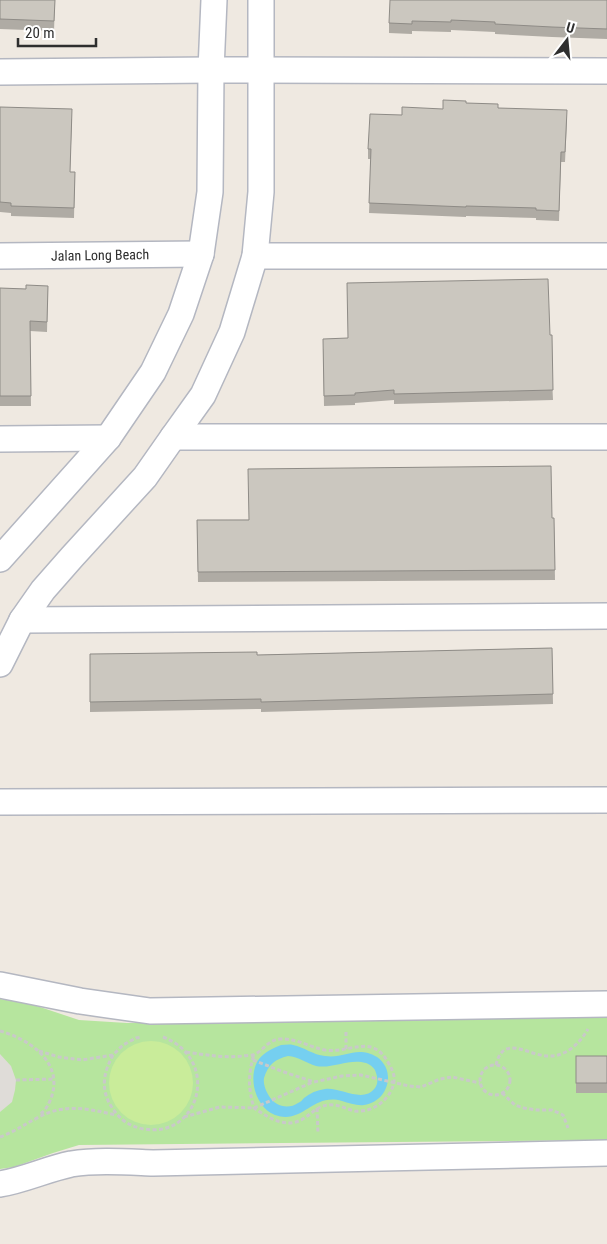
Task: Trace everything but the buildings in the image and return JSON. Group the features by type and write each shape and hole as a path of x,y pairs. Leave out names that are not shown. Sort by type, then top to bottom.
{"street":[{"path":"0,559 108,438 153,372 180,314 201,254 210,192 211,70 214,0"},
{"path":"0,664 22,620 49,583 145,478 174,437 203,395 232,332 255,256 261,192 260,0"},
{"path":"0,72 211,70 607,71"},
{"name":"Jalan Long Beach","path":"0,256 201,254"},
{"path":"255,256 607,256"},
{"path":"174,437 607,437"},
{"path":"0,439 108,438"},
{"path":"22,620 607,616"},
{"path":"0,802 607,800"},
{"path":"0,985 80,1001 150,1011 601,1004"},
{"path":"0,1184 16,1182 54,1168 91,1162 607,1153"}],"path":[{"path":"496,1065 498,1058 510,1048 518,1048 547,1056 559,1055 572,1048 581,1040 601,1004"},
{"path":"0,1031 39,1051 60,1057 82,1060 113,1055"},
{"path":"150,1036 136,1038 123,1045 113,1055 107,1066 104,1079 105,1092 109,1104 117,1115 127,1123 138,1128 150,1130 174,1124 184,1117 193,1105 198,1092 198,1077 194,1064 186,1052 176,1043 164,1037 157,1037"},
{"path":"186,1052 229,1057 254,1054 278,1039 293,1039 325,1050 363,1046 377,1049 388,1060 394,1071 394,1082 387,1098 376,1107 365,1111 355,1111 340,1106 328,1105 318,1108 304,1119 292,1123 279,1122 267,1118 254,1108 249,1082 250,1068 255,1061 254,1054"},
{"path":"37,1118 49,1105 54,1079 50,1064 39,1051"},
{"path":"255,1061 314,1082"},
{"path":"496,1065 503,1068 508,1074 510,1081 508,1088 502,1093 493,1095 484,1091 480,1083 480,1076 484,1070 489,1066 496,1065"},
{"path":"184,1117 220,1107 254,1108 314,1082 342,1076 361,1075 421,1087 440,1079 452,1077 480,1083"},
{"path":"16,1080 54,1079"},
{"path":"502,1093 515,1105 537,1110 552,1110 563,1115 567,1123 574,1154"},
{"path":"0,1137 53,1110 76,1108 117,1115"}],"green space":[{"path":"0,999 31,1004 79,1020 127,1023 607,1016 607,1140 79,1145 14,1167 0,1169"},
{"path":"151,1041 174,1048 186,1060 193,1083 186,1106 174,1118 151,1125 128,1118 116,1106 109,1083 116,1060 128,1048"}],"shaded area":[{"path":"0,1054 11,1066 16,1080 12,1102 0,1112"}],"water":[{"path":"281,1045 301,1047 325,1056 339,1056 357,1052 370,1054 377,1057 387,1070 387,1085 379,1098 372,1103 356,1105 332,1099 315,1104 293,1116 275,1115 262,1105 258,1098 255,1090 254,1074 255,1066 259,1059 266,1052","holes":["288,1056 322,1067 353,1062 366,1063 375,1070 377,1085 370,1093 364,1095 322,1089 311,1093 294,1105 282,1106 269,1096 264,1078 270,1066 276,1061"]}]}
